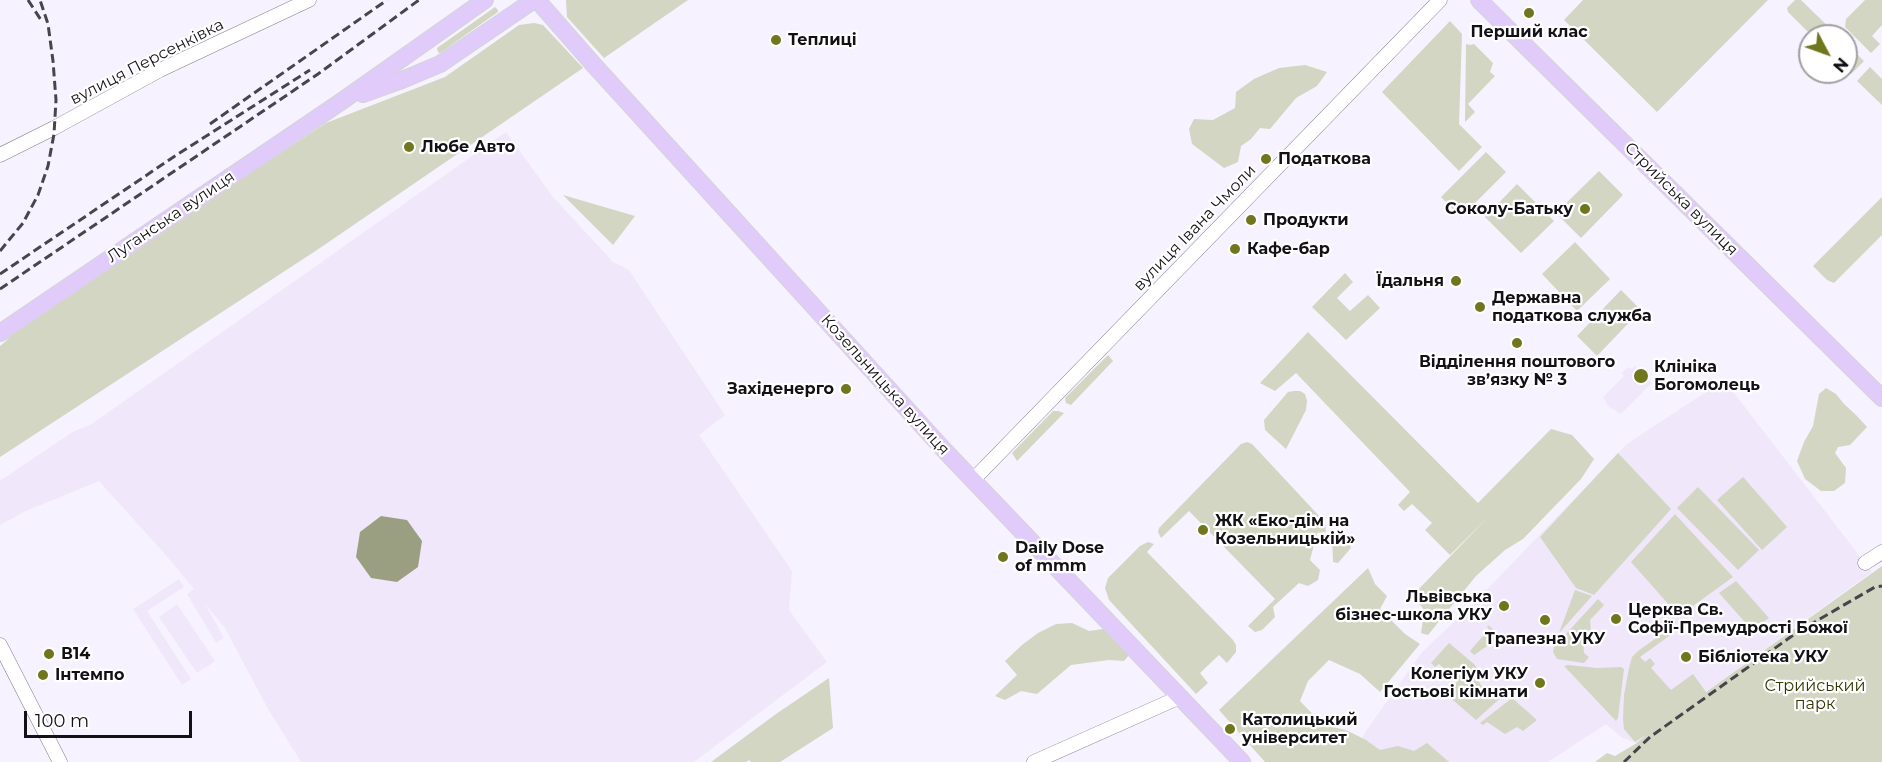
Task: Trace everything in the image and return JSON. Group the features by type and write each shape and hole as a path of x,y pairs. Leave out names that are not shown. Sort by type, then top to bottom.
{"main road":[{"name":"Луганська вулиця","path":"0,333 342,101 485,0"},
{"name":"Луганська вулиця","path":"342,101 402,80 440,63 536,0"},
{"name":"Козельницька вулиця","path":"536,0 881,382 1242,762"},
{"name":"Стрийська вулиця","path":"1479,0 1882,398"}],"street":[{"name":"вулиця Персенківка","path":"0,155 160,70 309,0"},
{"name":"вулиця Івана Чмоли","path":"973,480 1440,0"},
{"path":"1865,563 1882,552"},
{"path":"0,645 60,762"},
{"path":"1034,762 1180,697"}],"shaded area":[{"path":"506,132 553,197 613,262 629,270 725,415 699,435 792,571 789,610 827,662 694,762 301,762 268,709 225,628 205,604 224,638 216,643 187,594 194,589 99,481 26,511 0,525 0,481 74,431 90,425"},
{"path":"1635,366 1652,383 1621,414 1609,407 1603,397 1624,376 1622,373 1628,367 1631,369"},
{"path":"1724,380 1872,572 1637,743 1621,737 1606,724 1548,762 1350,762 1366,731 1422,652 1472,605 1627,444"},
{"path":"381,516 407,520 422,541 418,567 397,582 371,578 356,557 360,532"},
{"path":"179,579 184,587 147,611 191,679 182,685 133,609"},
{"path":"177,604 215,661 197,673 159,617"}],"green space":[{"path":"566,0 688,0 604,58 567,17"},
{"path":"1583,0 1768,0 1657,112 1564,20"},
{"path":"1795,0 1801,0 1826,24 1800,24 1787,8"},
{"path":"1865,0 1882,0 1882,25 1872,36 1880,44 1871,53 1858,40 1858,24 1845,24 1846,19"},
{"path":"495,7 498,12 440,53 438,52 437,48"},
{"path":"1450,21 1462,34 1459,124 1482,147 1459,171 1382,92"},
{"path":"534,23 543,25 583,68 317,250 0,457 0,346 16,330 326,123 445,77 519,25"},
{"path":"1466,44 1474,44 1493,63 1490,72 1495,76 1468,104 1475,112 1465,122"},
{"path":"1858,55 1864,61 1858,67"},
{"path":"1305,65 1327,72 1317,86 1296,98 1270,129 1260,128 1241,146 1238,162 1224,168 1192,144 1189,129 1194,119 1213,120 1235,108 1236,92 1254,79 1279,68"},
{"path":"1870,67 1882,79 1882,105 1858,82"},
{"path":"1486,152 1506,172 1461,217 1441,197"},
{"path":"1599,171 1623,195 1581,238 1556,213"},
{"path":"1517,184 1554,221 1521,253 1485,217"},
{"path":"563,195 635,216 613,245"},
{"path":"1882,197 1882,235 1834,283 1827,280 1813,266"},
{"path":"1575,242 1610,279 1577,311 1542,274"},
{"path":"1345,273 1353,282 1337,298 1350,311 1368,295 1380,308 1346,340 1312,307"},
{"path":"1621,290 1641,310 1597,356 1577,336"},
{"path":"1308,332 1478,503 1551,429 1572,435 1594,459 1581,479 1523,539 1505,550 1476,576 1428,635 1421,633 1424,614 1422,607 1416,601 1415,593 1490,515 1450,555 1425,530 1432,523 1412,504 1404,511 1398,505 1410,492 1296,373 1275,391 1260,383"},
{"path":"1108,355 1113,361 1071,405 1066,403 1065,398"},
{"path":"1826,388 1836,394 1867,427 1850,445 1838,447 1835,453 1846,468 1845,483 1834,491 1821,491 1805,479 1797,461 1813,426 1819,394"},
{"path":"1288,392 1305,394 1306,410 1286,449 1265,430 1264,420"},
{"path":"1053,411 1064,413 1017,461 1012,453"},
{"path":"1247,442 1252,444 1321,518 1326,532 1317,533 1310,560 1320,570 1318,580 1308,586 1299,583 1273,607 1275,617 1262,630 1255,632 1248,626 1275,599 1189,511 1161,538 1158,532 1159,528 1241,444"},
{"path":"1618,453 1671,509 1594,595 1576,588 1540,537"},
{"path":"1743,477 1787,527 1762,550 1717,500"},
{"path":"1698,487 1759,550 1738,570 1677,508"},
{"path":"1675,514 1733,577 1679,616 1631,562"},
{"path":"1337,531 1351,548 1338,563 1333,562 1332,535"},
{"path":"1148,542 1154,544 1147,552 1236,645 1236,652 1227,663 1219,655 1200,673 1208,683 1196,694 1109,600 1105,588 1108,578 1140,546"},
{"name":"Стрийський парк","path":"1882,566 1882,762 1595,762 1607,753 1615,756 1646,735 1635,742 1624,729 1624,695 1629,668 1632,657 1638,651 1666,631 1669,636 1640,657 1645,662 1650,658 1655,664 1651,668 1671,690 1693,674 1706,692"},
{"path":"1368,568 1375,584 1387,596 1380,609 1405,634 1420,644 1380,692 1360,674 1329,660 1308,681 1300,701 1323,725 1346,730 1380,750 1398,746 1414,751 1427,743 1449,762 1265,762 1219,710"},
{"path":"1736,581 1769,618 1752,630 1719,593"},
{"path":"1575,590 1592,596 1559,633"},
{"path":"1598,599 1604,605 1590,620 1591,631 1583,640 1584,653 1589,657 1584,663 1557,659 1553,652 1554,647"},
{"path":"1072,623 1089,631 1103,629 1121,637 1130,654 1124,661 1109,660 1071,665 1037,694 1021,691 1005,700 995,696 1017,675 1005,661 1038,633 1056,624"},
{"path":"1488,625 1499,634 1499,638 1474,655 1470,651 1489,629"},
{"path":"1449,643 1481,673 1476,677 1486,693 1497,687 1505,694 1476,720 1446,694 1458,681 1439,664 1435,667 1431,663"},
{"path":"1564,666 1624,669 1616,721"},
{"path":"829,678 833,728 780,762 751,762 749,760 746,762 711,762 776,714"},
{"path":"1512,698 1537,720 1523,731 1517,727 1505,734 1487,722 1483,725 1480,723"}],"railway":[{"path":"28,0 41,20"},
{"path":"0,251 23,223 38,195 48,166 54,134 56,100 53,61 48,24 40,0"},
{"path":"210,124 387,0"},
{"path":"0,289 318,74 419,0"},
{"path":"0,274 175,156 310,70"},
{"path":"1624,762 1650,737 1799,631 1875,587 1882,586"}],"place":[{"name":"Перший клас","path":"1529,13"},
{"name":"Теплиці","path":"776,40"},
{"name":"Любе Авто","path":"409,147"},
{"name":"Податкова","path":"1266,159"},
{"name":"Соколу-Батьку","path":"1585,209"},
{"name":"Продукти","path":"1251,220"},
{"name":"Кафе-бар","path":"1235,249"},
{"name":"Їдальня","path":"1456,281"},
{"name":"Державна податкова служба","path":"1480,307"},
{"name":"Відділення поштового зв’язку № 3","path":"1517,343"},
{"name":"Клініка Богомолець","path":"1641,376"},
{"name":"Західенерго","path":"846,389"},
{"name":"ЖК «Еко-дім на Козельницькій»","path":"1203,530"},
{"name":"Daily Dose of mmm","path":"1003,557"},
{"name":"Львівська бізнес-школа УКУ","path":"1504,606"},
{"name":"Церква Св. Софії-Премудрості Божої","path":"1616,619"},
{"name":"Трапезна УКУ","path":"1545,620"},
{"name":"В14","path":"49,654"},
{"name":"Бібліотека УКУ","path":"1686,657"},
{"name":"Інтемпо","path":"43,675"},
{"name":"Колегіум УКУ Гостьові кімнати","path":"1540,683"},
{"name":"Католицький університет","path":"1230,729"}]}
